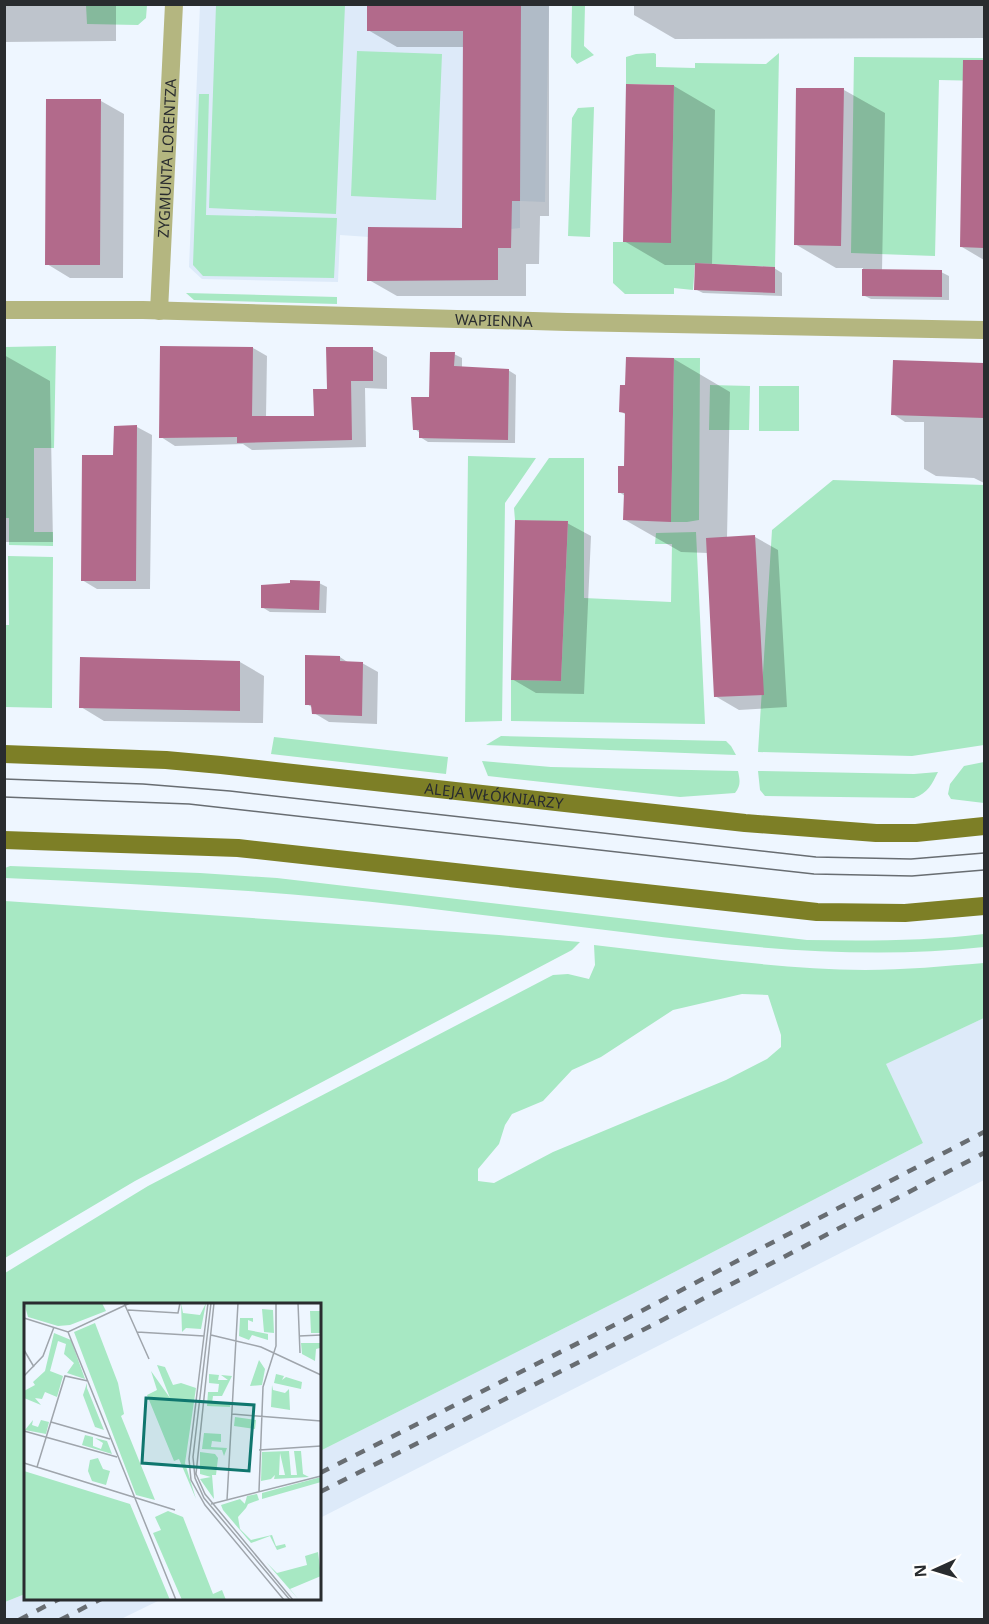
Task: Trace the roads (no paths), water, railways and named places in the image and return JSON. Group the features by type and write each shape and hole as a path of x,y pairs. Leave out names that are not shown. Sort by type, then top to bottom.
{"main road":[{"name":"ALEJA WŁÓKNIARZY","path":"4,754 166,760 221,765 827,831 916,833 984,826"},
{"path":"4,840 237,848 817,912 905,913 984,906"}],"street":[{"name":"ZYGMUNTA LORENTZA","path":"159,311 174,4"},
{"name":"WAPIENNA","path":"4,310 159,311 984,330"}],"tram line":[{"path":"4,779 143,784 230,791 816,857 911,859 984,853"},
{"path":"4,797 189,804 814,874 912,876 984,870"}],"railway":[{"path":"321,1472 626,1319 984,1132"},
{"path":"321,1491 641,1331 984,1153"},
{"path":"19,1620 57,1600"},
{"path":"60,1620 99,1600"}]}
